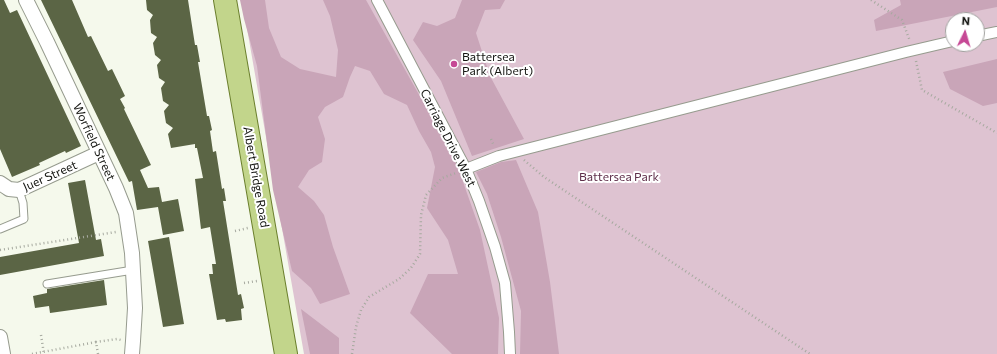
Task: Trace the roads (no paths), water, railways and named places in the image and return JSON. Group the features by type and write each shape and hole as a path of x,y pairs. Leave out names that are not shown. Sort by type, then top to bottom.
{"main road":[{"name":"Albert Bridge Road","path":"225,0 286,354"}],"street":[{"name":"Worfield Street","path":"26,0 116,188 126,213 132,252 135,308 132,347"},
{"name":"Carriage Drive West","path":"377,0 466,169 496,247 505,283 510,354"},
{"path":"985,34 997,32"},
{"path":"466,169 499,156 945,43"},
{"name":"Juer Street","path":"0,183 9,188 19,190 99,153"},
{"path":"0,336 3,354"}],"lane":[{"path":"0,229 24,219 23,203 19,190"},
{"path":"47,284 133,270"}],"place":[{"name":"Battersea Park (Albert)","path":"454,64"}],"park label":[{"name":"Battersea Park","path":"619,177"}]}
